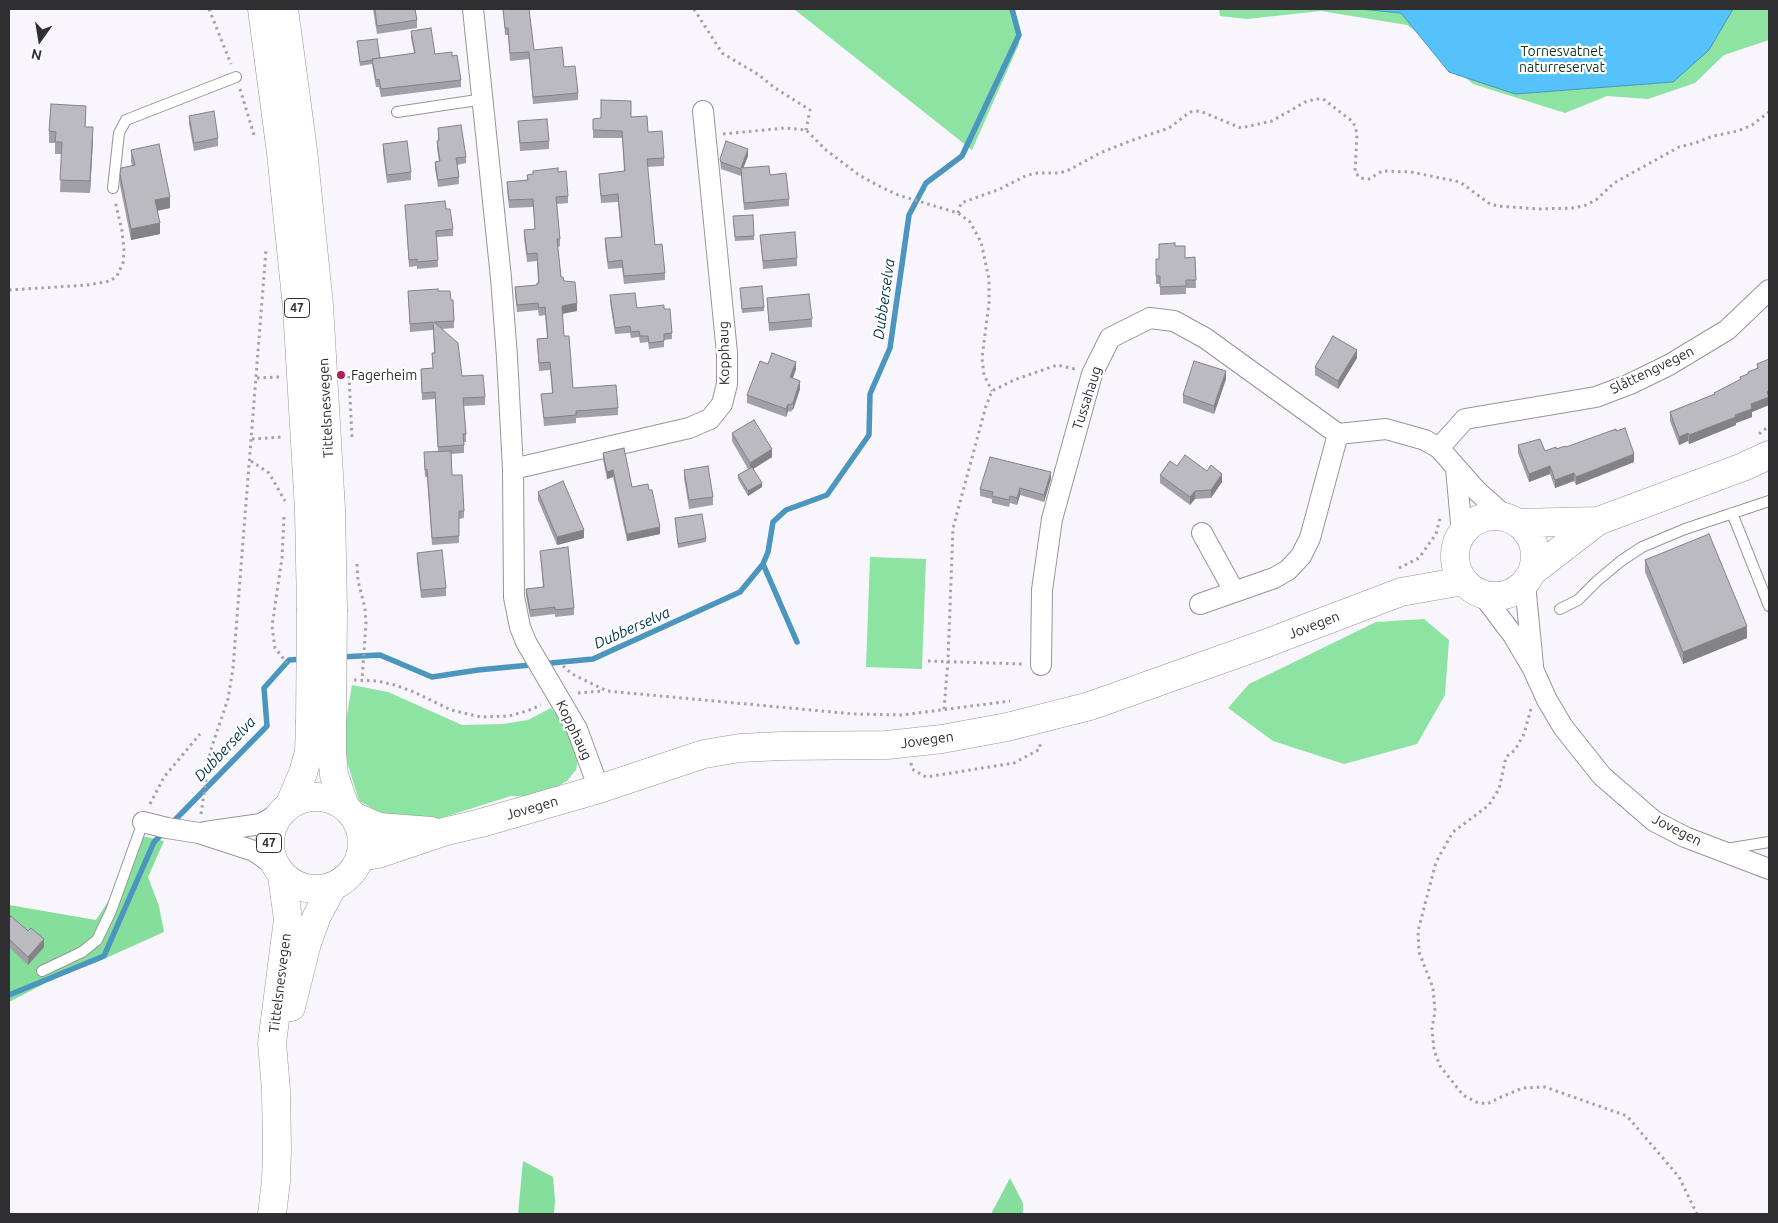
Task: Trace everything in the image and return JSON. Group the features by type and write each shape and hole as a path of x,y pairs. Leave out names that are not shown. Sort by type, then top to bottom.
{"main road":[{"name":"Tittelsnesvegen","path":"262,9 281,153 297,307 309,510 322,609"},
{"name":"Tittelsnesvegen","path":"284,9 303,150 319,305 331,509 322,609 321,724 332,753 334,775 350,812"},
{"path":"1598,521 1512,521 1494,516 1482,519 1470,525 1465,567 1493,596 1505,595 1515,591 1528,578 1598,521 1743,467 1764,445"},
{"path":"1512,521 1528,533 1534,545 1535,558 1528,578"},
{"name":"Jovegen","path":"360,857 378,854 443,832 599,789 704,754 740,748 887,745 942,739 1016,724 1099,703 1259,646 1397,581 1465,567"},
{"name":"Tittelsnesvegen","path":"284,809 303,773 309,752 321,724"},
{"path":"284,809 303,798 318,796 333,799 350,812"},
{"name":"47","path":"278,871 270,852 269,838 272,825 284,809"},
{"name":"Jovegen","path":"350,812 379,826 443,832"},
{"name":"47","path":"333,886 350,874 360,857 362,843 360,830 350,812"},
{"name":"Tittelsnesvegen","path":"272,1214 276,1173 276,1090 272,1043 288,919 278,871"},
{"path":"278,871 293,884 306,889 320,890 333,886"},
{"name":"Tittelsnesvegen","path":"276,1090 292,1004 307,943 317,916 333,886"}],"street":[{"name":"Kopphaug","path":"473,9 502,278 513,469 514,597 520,627 537,663 577,729 599,789"},
{"name":"Kopphaug","path":"513,469 689,428 710,419 722,404 727,384 727,353 703,111"},
{"name":"Slåttengvegen","path":"1439,448 1465,419 1596,397 1630,384 1669,365 1727,330 1769,290"},
{"name":"Tussahaug","path":"1041,665 1042,590 1052,519 1092,374 1110,338 1150,318 1174,321 1205,338 1338,434"},
{"path":"1200,604 1274,578 1288,570 1301,556 1310,538 1338,434 1386,429 1425,440 1439,448 1477,491 1512,521"},
{"path":"1456,468 1465,567"},
{"path":"1202,532 1234,591"},
{"name":"Jovegen","path":"1465,567 1512,635 1563,727 1602,776 1654,821 1719,850 1769,868"},
{"name":"Jovegen","path":"1528,578 1536,676"},
{"path":"199,833 261,824 284,809"},
{"path":"143,822 199,833 254,851 278,871"}],"lane":[{"path":"113,188 119,133 126,120 236,78"},
{"path":"397,112 484,99"},
{"path":"1560,610 1578,600 1603,576 1642,547 1658,539 1769,501"},
{"path":"1732,513 1769,606"},
{"path":"42,971 82,952 97,940 110,912 143,822"},
{"path":"1719,850 1769,842"}],"path":[{"path":"209,9 236,78 254,135"},
{"path":"694,9 722,53 759,75 810,110 810,118 806,130"},
{"path":"958,213 961,203 1000,190 1018,179 1038,173 1067,171 1100,153 1130,140 1169,128 1185,115 1195,112 1206,112 1233,126 1241,128 1272,121 1306,102 1316,99 1323,99 1352,121 1355,126 1358,134 1356,172 1360,178 1369,179 1382,171 1412,172 1460,182 1490,204 1498,206 1538,209 1574,208 1596,200 1614,182 1679,147 1713,136 1738,131 1752,125 1769,112"},
{"path":"706,136 785,128 806,130 826,150 859,175 898,195 958,213 970,222 981,242 987,264 989,298 982,358 984,375 992,391"},
{"path":"9,290 88,285 110,281 117,276 123,263 124,250 113,188"},
{"path":"199,833 210,752 228,700 233,668 251,461 266,245"},
{"path":"944,709 948,660 953,528 986,406 992,391 1014,380 1057,365 1092,374"},
{"path":"257,378 280,377"},
{"path":"1764,445 1769,426"},
{"path":"252,439 282,437 283,446"},
{"path":"251,461 269,473 284,501"},
{"path":"284,492 282,558 272,626 275,648 286,662"},
{"path":"1397,581 1419,558 1436,534 1442,511"},
{"path":"364,642 362,680 395,685 451,710 465,715 481,717 510,716 559,698 590,691 854,714 902,715 1018,700"},
{"path":"537,663 554,657 572,674 607,691"},
{"path":"928,660 1041,665"},
{"path":"1536,676 1524,734 1515,750 1506,757 1499,789 1489,805 1453,832 1436,862 1418,931 1419,952 1433,988 1435,1011 1432,1029 1434,1050 1440,1066 1462,1095 1476,1102 1487,1104 1523,1088 1545,1086 1627,1116 1679,1178 1697,1214"},
{"path":"143,822 153,797 164,777 200,734"},
{"path":"911,762 912,769 926,777 1014,763 1040,749 1040,736"}],"green space":[{"path":"794,9 1015,9 1019,44 972,150"},
{"name":"Tornesvatnet naturreservat","path":"1219,9 1769,9 1769,40 1724,55 1695,83 1648,99 1607,96 1565,113 1473,84 1441,57 1423,36 1407,25 1321,11 1247,19 1220,16"},
{"path":"870,557 926,559 922,669 866,667"},
{"path":"1424,619 1449,640 1445,695 1417,744 1344,764 1273,741 1228,708 1249,684 1376,622"},
{"path":"352,685 388,692 462,725 503,724 528,720 551,708 562,722 579,755 576,770 567,781 555,788 533,796 511,796 438,819 381,813 359,801 342,745"},
{"path":"133,834 164,841 148,877 159,906 164,932 97,962 65,973 9,1002 9,905 96,920 111,897"},
{"path":"523,1161 553,1177 554,1214 518,1214"},
{"path":"1010,1178 1023,1203 1023,1214 991,1214"}],"water":[{"name":"Tornesvatnet naturreservat","path":"1360,9 1733,9 1709,50 1673,82 1515,94 1449,72 1401,13"}],"building":[{"path":"375,9 415,9 417,20 377,26"},
{"path":"503,9 529,9 534,50 562,47 564,67 575,66 578,93 533,97 529,52 510,53 508,28 505,28"},
{"path":"431,28 435,54 452,52 452,56 457,55 461,80 381,89 379,79 376,80 372,59 415,53 411,31"},
{"path":"377,39 380,58 360,62 357,41"},
{"path":"601,100 631,101 631,117 647,116 648,132 662,131 664,158 647,159 655,245 662,244 665,273 624,276 622,260 608,262 605,238 622,237 618,194 601,196 599,174 625,171 622,131 593,130 593,119 601,118"},
{"path":"51,104 86,106 85,127 93,127 90,181 60,180 62,142 55,142 56,132 49,131"},
{"path":"214,111 218,138 194,143 189,116"},
{"path":"547,119 549,141 520,143 518,121"},
{"path":"461,125 466,157 456,158 459,177 438,180 435,162 440,161 437,141 439,140 438,128"},
{"path":"407,141 411,172 387,175 383,144"},
{"path":"726,141 748,149 741,168 769,166 770,175 786,173 789,199 744,203 741,169 721,162 720,159"},
{"path":"159,144 170,197 155,200 160,223 131,229 120,174 121,168 135,165 131,150"},
{"path":"558,168 558,172 566,171 568,196 556,197 560,239 557,239 561,277 563,277 564,281 575,282 577,303 562,306 564,336 569,336 573,388 616,385 618,408 576,411 576,415 544,418 541,394 553,393 550,362 539,363 537,339 548,338 545,307 539,308 538,303 517,305 515,287 537,285 539,283 537,253 527,254 524,230 535,229 533,199 509,200 507,182 528,180 527,175 533,174 533,171"},
{"path":"445,201 446,209 450,209 453,229 436,231 438,260 417,262 417,259 409,260 405,205"},
{"path":"753,215 754,236 735,237 733,216"},
{"path":"795,232 797,258 763,261 760,235"},
{"path":"1175,243 1175,246 1185,246 1185,258 1195,257 1196,280 1186,280 1186,286 1160,287 1160,276 1156,276 1156,259 1159,259 1159,244"},
{"path":"762,286 764,307 742,309 740,288"},
{"path":"438,289 438,291 450,291 451,300 453,300 454,321 434,322 458,343 462,376 483,375 485,397 463,398 466,434 463,434 464,445 438,447 435,392 422,393 421,369 433,368 432,353 435,353 433,322 410,324 408,291"},
{"path":"635,293 637,308 664,305 664,309 670,309 672,333 664,334 664,341 649,343 648,336 640,336 639,331 631,332 630,326 615,328 610,295"},
{"path":"809,294 812,319 769,323 767,298"},
{"path":"1333,336 1357,350 1338,381 1315,367"},
{"path":"772,353 796,362 790,377 800,381 793,403 791,405 788,404 786,409 747,395 760,361 768,364"},
{"path":"1769,359 1769,391 1767,392 1769,397 1751,404 1752,409 1735,415 1736,417 1679,437 1670,412 1715,394 1741,379 1740,377 1748,374 1748,372 1758,368 1757,364"},
{"path":"1194,361 1226,371 1214,406 1183,395"},
{"path":"754,420 772,449 750,463 732,433"},
{"path":"1625,428 1634,454 1576,477 1574,473 1555,480 1550,466 1529,474 1518,445 1540,439 1545,451 1556,447 1556,449 1566,447 1616,429 1616,431"},
{"path":"624,448 632,487 648,484 649,490 652,490 660,527 627,534 613,470 607,472 603,453"},
{"path":"451,451 452,475 462,475 464,511 459,511 459,536 432,538 424,452"},
{"path":"1185,455 1207,471 1211,465 1222,474 1211,490 1195,491 1190,497 1160,475 1170,461 1177,466"},
{"path":"990,457 1051,472 1044,495 1020,488 1017,498 1010,496 1009,500 992,496 993,492 980,489"},
{"path":"708,466 713,497 689,500 684,470"},
{"path":"752,467 762,483 748,491 738,475"},
{"path":"563,481 584,530 557,537 538,492"},
{"path":"702,514 706,538 678,544 675,518"},
{"path":"1709,534 1747,626 1683,652 1645,560"},
{"path":"568,547 574,608 555,610 555,607 530,610 526,589 544,587 540,551"},
{"path":"442,550 446,588 421,590 417,553"},
{"path":"11,916 28,931 31,928 44,939 28,957 9,939 9,919"}],"waterway":[{"name":"Dubberselva","path":"340,657 380,655 432,677 478,670 593,659 740,592 763,564 768,552 773,522 786,510 827,495 869,435 870,394 890,348 909,215 926,183 962,156 1019,35 1012,9"},
{"path":"763,564 797,642"},
{"name":"Dubberselva","path":"171,824 267,726 264,688 289,660 304,659"},
{"name":"Dubberselva","path":"9,995 104,956 154,842 163,833"}],"place":[{"name":"Fagerheim","path":"341,375"}]}
